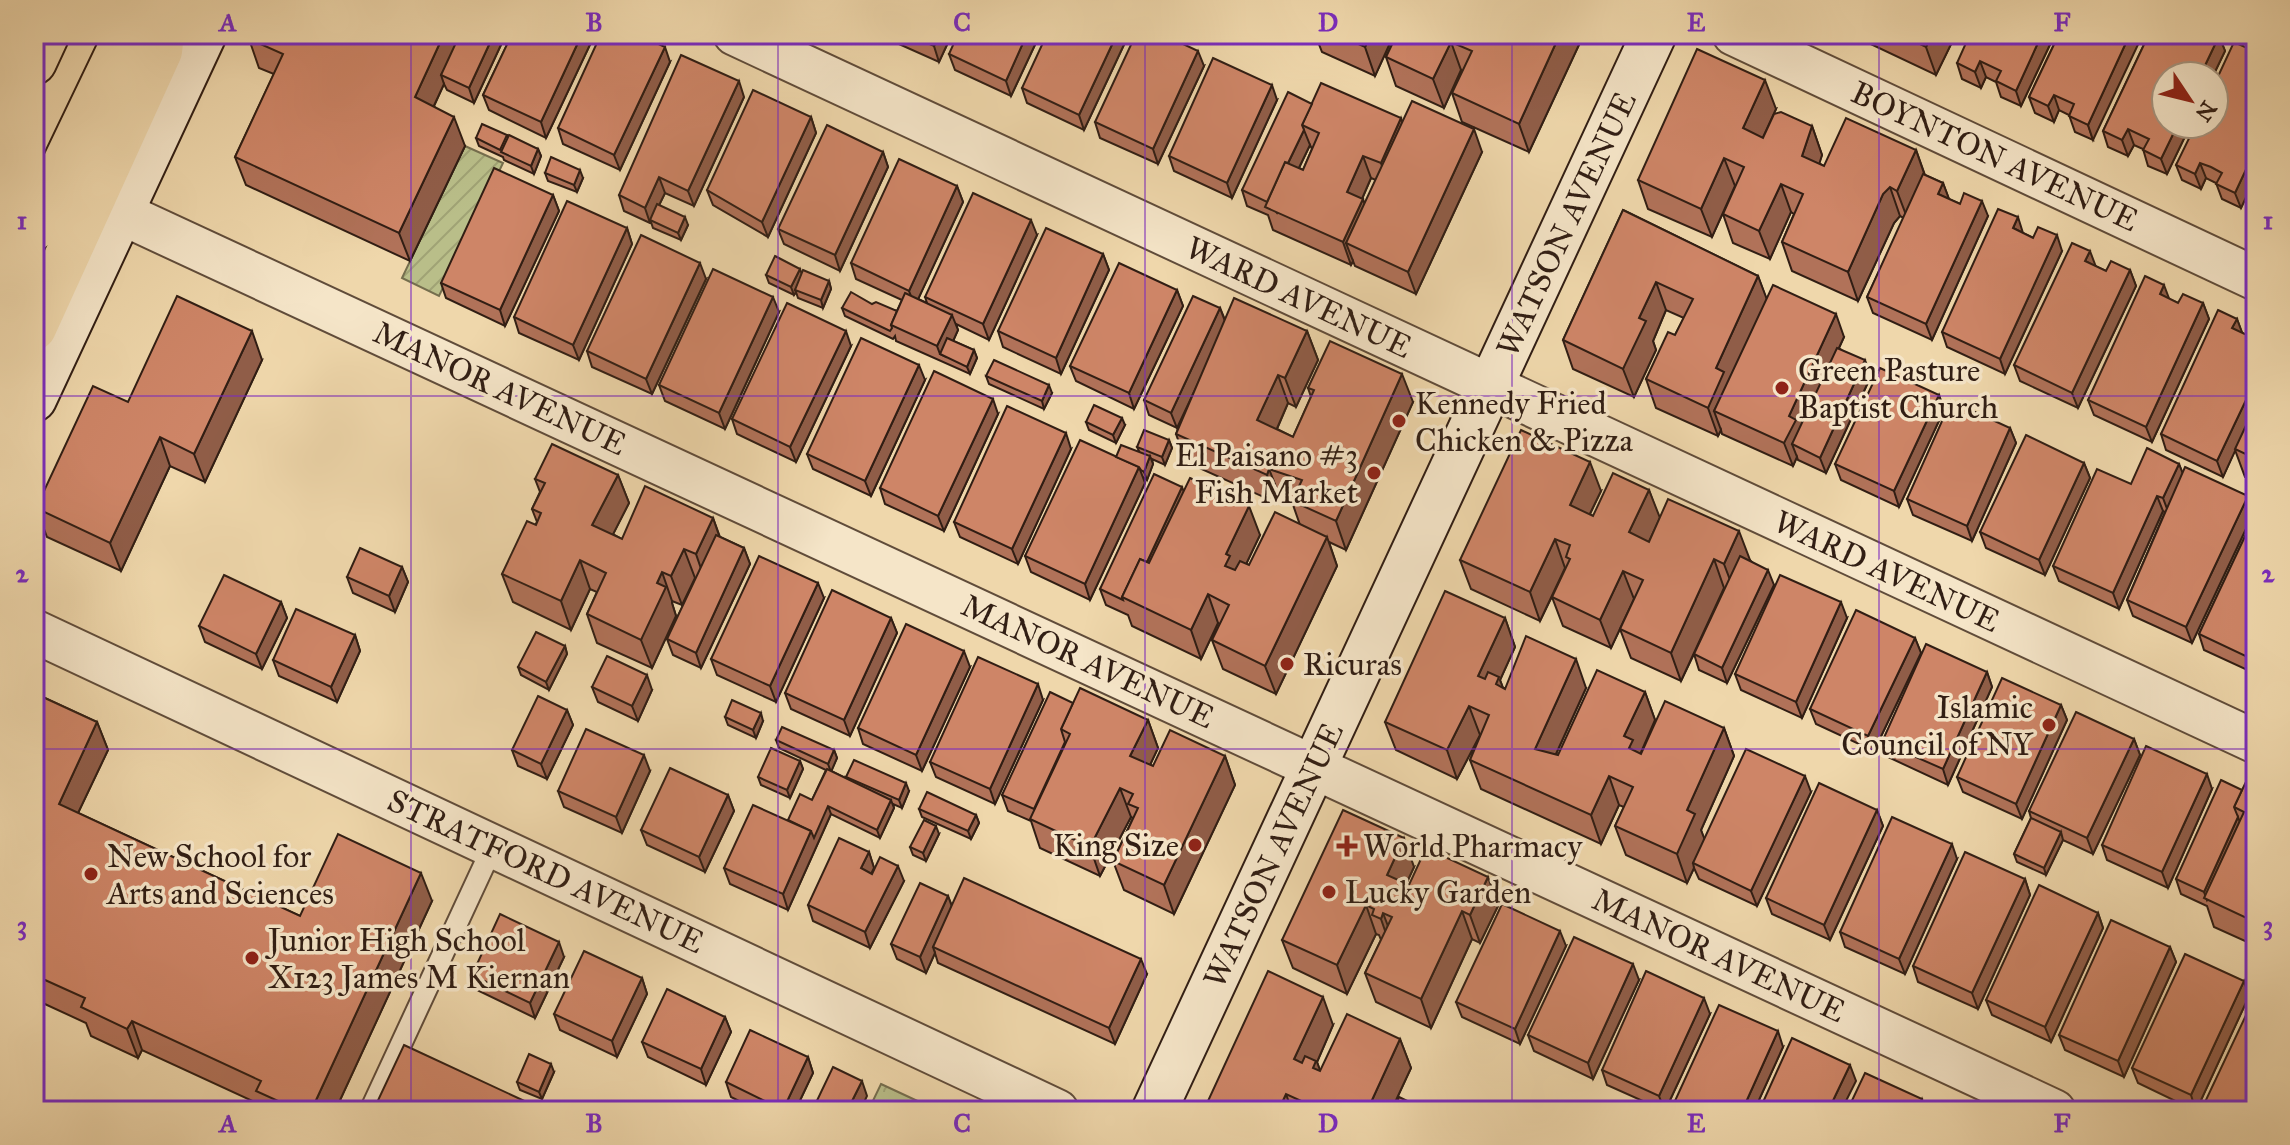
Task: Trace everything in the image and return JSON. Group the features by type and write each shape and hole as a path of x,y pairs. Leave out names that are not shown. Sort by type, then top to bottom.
{"highway":[{"path":"34,62 47,34"},
{"path":"34,228 127,34"},
{"path":"34,328 160,51 162,34"}],"street":[{"path":"34,399 204,34"},
{"name":"WARD AVENUE","path":"735,34 2256,742"},
{"name":"WATSON AVENUE","path":"1154,1111 1654,34"},
{"name":"BOYNTON AVENUE","path":"1734,34 2256,279"},
{"name":"MANOR AVENUE","path":"121,213 2054,1111"},
{"name":"STRATFORD AVENUE","path":"34,631 1057,1111"}],"lane":[{"path":"370,1111 493,846"}],"green space":[{"path":"465,146 503,163 439,296 402,278"},
{"path":"881,1084 939,1111 868,1111"}],"building":[{"path":"251,34 444,34 415,97 454,117 399,233 235,157 283,54 249,39"},
{"path":"460,34 494,34 469,88 441,75"},
{"path":"512,34 582,34 541,122 483,95"},
{"path":"601,34 637,34 665,47 614,155 558,128"},
{"path":"906,34 939,34 934,46"},
{"path":"958,34 1027,34 1006,81 949,54"},
{"path":"1047,34 1117,34 1079,115 1022,88"},
{"path":"1136,34 1162,34 1198,51 1153,149 1095,122"},
{"path":"1336,34 1371,34 1365,47"},
{"path":"1397,34 1560,34 1519,124 1452,93 1472,51 1451,42 1433,79 1386,57"},
{"path":"1899,34 1932,34 1926,47"},
{"path":"1970,34 2042,34 2016,91 1996,81 2001,71 1980,61 1975,72 1957,63"},
{"path":"2059,34 2130,34 2088,125 2069,116 2074,104 2054,95 2048,106 2029,97"},
{"path":"2149,34 2219,36 2208,60 2150,60 2150,140 2170,140 2161,159 2143,150 2149,139 2128,129 2122,140 2103,131"},
{"path":"2234,42 2256,52 2256,148 2235,193 2216,184 2222,173 2211,167 2200,163 2195,174 2176,165 2188,140 2230,140 2230,60 2226,60"},
{"path":"1697,49 1765,80 1743,128 1763,138 1774,114 1781,112 1812,126 1802,156 1824,166 1846,118 1916,150 1897,191 1890,187 1883,194 1848,272 1782,242 1803,194 1781,184 1759,231 1723,214 1744,167 1724,158 1701,209 1638,180"},
{"path":"681,55 739,81 688,191 659,177 645,208 619,195"},
{"path":"1213,58 1272,85 1227,183 1169,156"},
{"path":"1321,83 1401,118 1381,163 1363,156 1347,192 1363,199 1343,242 1265,207 1285,162 1303,170 1319,133 1302,125"},
{"path":"753,90 811,117 762,222 707,190"},
{"path":"1288,92 1312,104 1302,125 1304,130 1267,202 1242,190"},
{"path":"1412,101 1474,129 1408,272 1346,243"},
{"path":"482,124 507,135 500,150 476,138"},
{"path":"827,125 883,152 835,255 778,229"},
{"path":"509,135 538,149 531,166 501,152"},
{"path":"551,157 580,170 574,185 545,173"},
{"path":"899,159 957,186 909,291 851,263"},
{"path":"494,168 553,195 500,310 441,283"},
{"path":"1923,174 1943,183 1938,194 1960,204 1964,193 1982,201 1926,324 1867,297"},
{"path":"2256,185 2256,202 2250,199"},
{"path":"973,193 1031,220 983,324 925,297"},
{"path":"567,201 627,228 573,345 514,317"},
{"path":"657,204 685,217 678,233 650,220"},
{"path":"1998,209 2018,217 2013,228 2033,238 2038,227 2057,235 2000,359 1942,332"},
{"path":"1623,210 1758,276 1716,368 1724,372 1708,408 1646,379 1668,332 1675,335 1693,299 1656,282 1639,318 1646,321 1623,369 1563,340"},
{"path":"1046,228 1103,254 1056,358 998,331"},
{"path":"641,235 700,263 646,379 587,351"},
{"path":"2072,243 2090,251 2085,261 2106,271 2111,261 2130,270 2072,393 2014,365"},
{"path":"775,256 800,269 791,287 766,275"},
{"path":"1119,263 1177,290 1129,393 1070,366"},
{"path":"713,269 773,297 719,413 659,385"},
{"path":"803,270 829,281 821,300 795,290"},
{"path":"2145,276 2164,285 2160,294 2178,303 2183,294 2203,303 2146,427 2088,400"},
{"name":"Green Pasture Baptist Church","path":"1773,285 1836,314 1789,416 1796,420 1784,443 1714,411"},
{"path":"851,292 872,304 876,302 897,311 890,331 842,308"},
{"path":"905,293 952,315 937,346 891,325"},
{"path":"177,296 252,331 194,454 160,437 110,543 36,508 93,386 128,402"},
{"path":"1193,296 1220,308 1171,413 1144,400"},
{"path":"1234,298 1307,331 1285,378 1278,375 1257,420 1293,437 1314,390 1308,388 1330,341 1402,374 1336,521 1292,501 1302,480 1269,469 1267,475 1176,434"},
{"path":"787,303 846,331 790,447 732,419"},
{"path":"2218,310 2237,319 2232,328 2253,338 2256,331 2256,379 2217,461 2161,434"},
{"path":"861,338 919,365 865,481 807,454"},
{"path":"947,338 974,350 967,367 940,354"},
{"path":"1837,348 1865,360 1820,458 1792,444"},
{"path":"994,360 1049,385 1042,401 986,376"},
{"path":"1880,368 1939,395 1894,491 1835,464"},
{"path":"934,371 993,399 938,516 880,488"},
{"path":"1951,401 2010,428 1967,526 1907,499"},
{"path":"2256,404 2256,459 2235,449"},
{"path":"1094,405 1122,418 1113,435 1086,422"},
{"path":"1007,406 1066,433 1012,549 954,522"},
{"path":"1144,430 1169,440 1162,457 1137,447"},
{"path":"1521,430 1590,462 1570,505 1593,516 1613,473 1649,490 1629,532 1649,542 1668,499 1739,531 1724,564 1714,559 1671,653 1620,629 1643,580 1623,571 1600,620 1552,597 1570,559 1566,557 1570,545 1555,539 1530,592 1460,560"},
{"path":"2026,435 2084,463 2039,560 1980,532"},
{"path":"1080,440 1139,467 1085,584 1025,556"},
{"path":"552,444 618,475 592,525 622,539 645,486 713,518 696,554 684,549 671,576 662,572 657,583 666,587 641,640 587,614 606,573 580,560 561,601 502,574 527,521 536,525 541,513 532,509 545,483 535,479"},
{"path":"1121,445 1150,456 1144,472 1116,457"},
{"path":"2147,448 2179,464 2163,498 2157,496 2113,593 2053,566 2097,469 2131,484"},
{"path":"2185,467 2248,496 2186,627 2127,600"},
{"path":"1154,474 1182,487 1147,562 1140,559 1123,600 1100,589"},
{"path":"1190,478 1249,506 1226,554 1230,556 1225,566 1235,570 1240,561 1249,565 1275,512 1327,537 1265,666 1212,640 1229,605 1208,594 1191,630 1122,597 1140,559 1149,563"},
{"path":"2256,513 2256,661 2199,634"},
{"path":"716,535 744,548 696,653 667,639"},
{"path":"360,548 402,567 389,596 347,577"},
{"path":"759,556 818,583 770,686 711,659"},
{"path":"1740,556 1768,570 1722,668 1694,654"},
{"path":"224,575 281,602 256,654 199,626"},
{"path":"1780,575 1841,602 1796,702 1735,674"},
{"path":"832,590 891,618 844,720 785,693"},
{"path":"1445,591 1505,618 1478,676 1485,679 1488,672 1499,677 1496,684 1505,689 1526,636 1576,659 1535,749 1558,755 1597,670 1645,692 1624,736 1633,740 1629,748 1641,754 1665,701 1724,728 1687,810 1695,814 1677,854 1615,826 1633,787 1609,776 1591,815 1470,760 1489,715 1469,706 1447,750 1385,722"},
{"path":"296,609 355,635 331,687 273,660"},
{"path":"1856,610 1915,638 1868,736 1810,709"},
{"path":"906,624 964,651 916,755 858,728"},
{"path":"536,632 565,646 546,682 518,667"},
{"path":"1926,644 1987,672 1943,769 1882,742"},
{"path":"607,656 647,675 632,706 592,687"},
{"path":"978,657 1038,684 990,789 930,762"},
{"path":"2002,678 2061,705 2016,804 1957,777"},
{"path":"1080,688 1148,720 1130,756 1153,766 1170,730 1225,756 1164,885 1113,861 1138,808 1128,804 1133,794 1120,788 1090,847 1030,819 1070,734 1061,729"},
{"path":"1050,692 1073,703 1061,729 1065,742 1034,809 1002,795"},
{"path":"34,693 97,722 59,804 300,916 338,834 421,873 311,1111 300,1111 256,1091 261,1081 132,1021 127,1029 81,1007 85,998 34,975"},
{"path":"538,696 567,710 541,764 512,750"},
{"path":"732,700 761,713 753,730 725,717"},
{"path":"2076,712 2134,739 2087,838 2029,811"},
{"path":"782,727 834,750 828,764 776,740"},
{"path":"586,729 644,755 616,817 558,791"},
{"path":"2146,746 2207,774 2162,872 2102,845"},
{"path":"771,748 800,761 787,790 758,777"},
{"path":"1746,749 1805,776 1751,891 1693,863"},
{"path":"854,760 906,783 899,800 846,777"},
{"path":"670,768 728,795 699,857 641,830"},
{"path":"827,769 891,800 877,830 828,806 814,838 811,831 788,820 800,794 812,800"},
{"path":"2252,769 2256,771 2255,922 2204,898 2244,812 2234,807"},
{"path":"2221,780 2242,790 2234,807 2238,817 2204,892 2176,879"},
{"path":"1819,783 1877,810 1824,925 1766,898"},
{"path":"927,792 976,815 968,831 919,809"},
{"path":"753,805 811,831 783,894 724,868"},
{"path":"1343,810 1404,838 1387,875 1409,885 1426,848 1488,877 1470,915 1462,911 1421,999 1365,973 1392,917 1383,913 1381,919 1372,915 1374,909 1366,905 1337,965 1282,940"},
{"path":"1892,817 1952,844 1899,959 1840,932"},
{"path":"2031,818 2061,832 2044,868 2014,854"},
{"path":"924,820 936,826 923,853 910,847"},
{"path":"839,838 869,852 861,868 872,874 880,857 898,866 865,932 808,905"},
{"path":"1965,852 2025,879 1972,993 1913,966"},
{"path":"964,878 1141,959 1109,1028 933,947"},
{"path":"920,883 948,896 920,957 891,944"},
{"path":"2039,885 2098,913 2045,1027 1986,1000"},
{"path":"1502,904 1560,931 1515,1029 1456,1002"},
{"path":"500,914 559,942 530,1003 472,975"},
{"path":"2111,920 2170,947 2118,1061 2059,1035"},
{"path":"1574,937 1633,964 1588,1063 1528,1035"},
{"path":"584,951 642,978 612,1041 554,1014"},
{"path":"2185,954 2244,981 2191,1095 2132,1068"},
{"path":"1268,971 1323,997 1294,1059 1302,1063 1305,1056 1316,1061 1313,1068 1320,1071 1347,1014 1400,1039 1367,1111 1305,1111 1308,1104 1286,1094 1278,1111 1230,1111 1208,1101"},
{"path":"1646,971 1704,998 1659,1096 1602,1070"},
{"path":"667,989 725,1017 701,1069 642,1042"},
{"path":"2256,994 2256,1111 2225,1111 2205,1102"},
{"path":"1719,1005 1778,1031 1742,1111 1691,1111 1674,1103"},
{"path":"750,1030 808,1057 783,1110 726,1082"},
{"path":"1792,1038 1850,1065 1828,1111 1759,1111"},
{"path":"404,1045 546,1111 373,1111"},
{"path":"529,1054 551,1064 539,1092 517,1082"},
{"path":"833,1067 862,1081 847,1111 812,1111"},
{"path":"1865,1073 1922,1099 1917,1111 1847,1111"},
{"path":"1399,1097 1428,1111 1393,1111"}],"place":[{"name":"Green Pasture Baptist Church","path":"1782,388"},
{"name":"Kennedy Fried Chicken & Pizza","path":"1399,421"},
{"name":"El Paisano #3 Fish Market","path":"1374,473"},
{"name":"Ricuras","path":"1287,664"},
{"name":"Islamic Council of NY","path":"2049,725"},
{"name":"King Size","path":"1195,845"},
{"name":"World Pharmacy","path":"1347,846"},
{"name":"New School for Arts and Sciences","path":"91,874"},
{"name":"Lucky Garden","path":"1329,892"},
{"name":"Junior High School X123 James M Kiernan","path":"252,958"}]}
